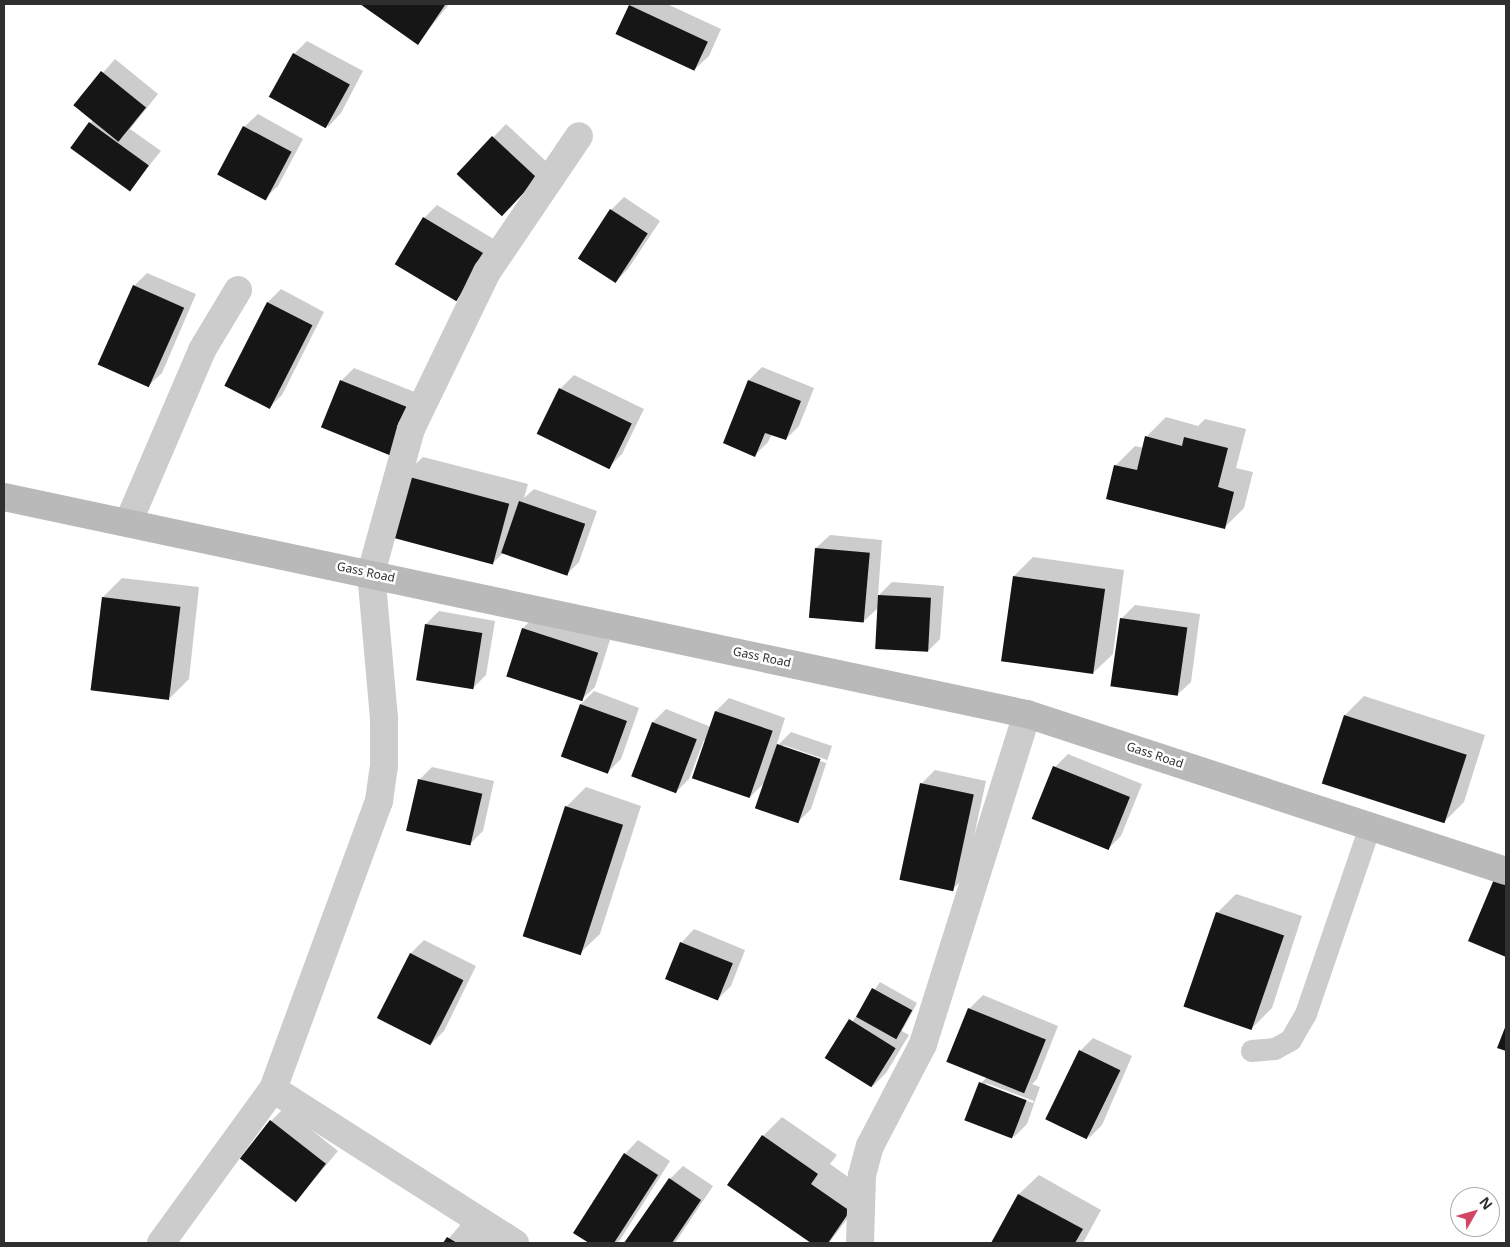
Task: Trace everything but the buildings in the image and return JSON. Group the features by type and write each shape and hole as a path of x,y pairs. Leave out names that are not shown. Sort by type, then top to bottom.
{"main road":[{"name":"Gass Road","path":"4,497 371,573 1027,714 1371,824 1506,871"}],"street":[{"path":"161,1243 273,1089 379,801 384,766 384,718 371,573 411,429 487,272 579,136"},
{"path":"128,523 202,350 238,290"},
{"path":"860,1243 862,1175 870,1146 923,1044 1027,714"},
{"path":"273,1089 515,1243"}],"lane":[{"path":"1252,1051 1275,1049 1291,1040 1306,1014 1371,824"}]}
